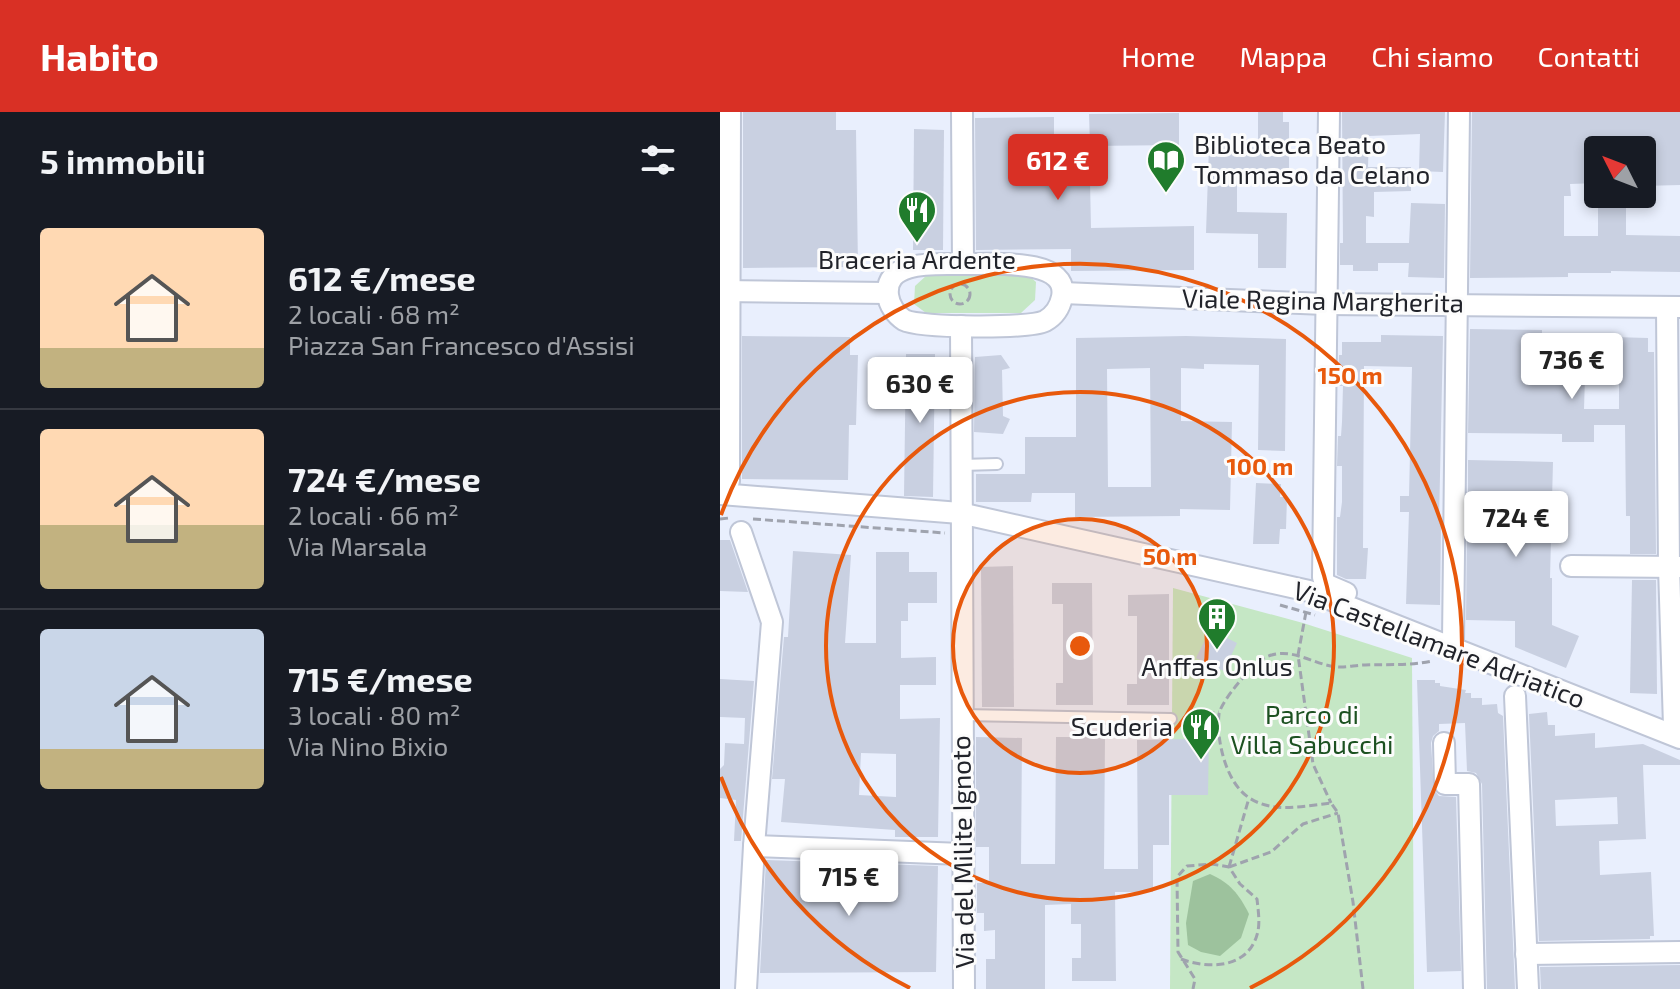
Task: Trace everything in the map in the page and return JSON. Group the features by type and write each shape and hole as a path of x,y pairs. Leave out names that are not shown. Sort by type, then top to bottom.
{"street":[{"path":"725,488 725,291 730,112"},
{"path":"962,112 963,264"},
{"path":"1329,112 1325,584 1453,641 1678,731 1673,308"},
{"path":"1453,641 1459,112"},
{"path":"963,264 1036,266 1054,275 1063,293 1053,315 1034,325 916,325 902,319 892,307 887,293 894,277 904,269 916,265 963,264"},
{"path":"725,291 887,293"},
{"name":"Viale Regina Margherita","path":"1063,293 1325,304 1673,308"},
{"name":"Via del Milite Ignoto","path":"961,326 964,989"},
{"name":"Via Castellamare Adriatico","path":"725,488 960,513 1309,591 1678,731"},
{"path":"741,532 772,622 746,989"},
{"path":"1571,566 1674,567"},
{"path":"1515,696 1528,989"},
{"path":"1444,743 1445,784 1469,784 1474,989"},
{"path":"754,846 962,854"},
{"path":"1526,954 1680,952"}],"lane":[{"path":"961,465 997,464"},
{"name":"Via del Milite Ignoto","path":"961,715 1171,719"}],"path":[{"path":"960,283 966,285 970,293 964,303 955,302 950,295 951,288 960,283"},
{"name":"Via Castellamare Adriatico","path":"1276,604 1319,617"},
{"path":"1306,612 1298,655 1313,764 1338,813 1363,989"},
{"path":"1298,655 1289,653 1265,658 1245,674 1219,712 1229,778 1249,798 1281,809 1331,803"},
{"name":"Via Castellamare Adriatico","path":"1298,655 1338,667 1412,666 1437,660 1425,655"},
{"path":"1171,719 1219,712"},
{"path":"1181,959 1199,966 1223,964 1243,957 1253,944 1258,930 1257,899 1240,884 1229,867 1249,798"},
{"path":"1193,989 1195,979 1181,959 1178,942 1177,877 1187,866 1212,864 1229,867 1271,852 1303,824 1338,813"}],"green space":[{"path":"1027,274 1036,282 1035,300 1021,313 926,313 914,304 915,286 927,275"},
{"name":"Parco di Villa Sabucchi","path":"1173,588 1303,623 1412,658 1414,989 1170,989"}],"shaded area":[{"path":"1210,874 1233,890 1249,914 1241,938 1220,956 1188,945 1186,923 1193,881"}],"building":[{"path":"743,112 836,112 836,130 856,130 858,267 743,268"},
{"path":"1258,112 1283,112 1283,122 1289,122 1289,179 1237,179 1237,212 1287,213 1286,268 1258,268 1258,234 1206,233 1209,146 1258,147"},
{"path":"1342,112 1445,112 1443,172 1419,171 1420,134 1369,136 1368,167 1411,167 1411,191 1374,192 1374,217 1366,216 1366,243 1409,243 1411,203 1445,204 1444,278 1408,277 1409,263 1378,263 1378,271 1353,271 1353,265 1340,265 1340,243 1343,243"},
{"path":"1472,112 1680,112 1680,185 1656,186 1656,136 1584,136 1584,184 1570,184 1571,196 1564,196 1564,236 1598,236 1598,208 1626,208 1626,235 1680,236 1680,272 1611,271 1568,273 1568,277 1470,278"},
{"path":"1179,113 1179,145 1090,146 1089,114"},
{"path":"1054,117 1054,135 1089,134 1091,228 1194,226 1194,270 1071,271 1071,249 976,250 975,118"},
{"path":"914,129 944,130 943,250 913,250"},
{"path":"1470,329 1542,330 1542,335 1648,338 1648,352 1654,352 1656,554 1630,554 1630,516 1626,516 1625,425 1594,425 1594,442 1562,442 1562,434 1468,433","holes":["1585,377 1619,377 1619,409 1584,409"]},
{"path":"1381,335 1443,336 1440,605 1406,604 1409,512 1400,512 1400,496 1409,496 1412,367 1364,366 1363,548 1368,548 1366,579 1346,579 1337,575 1337,517 1340,517 1342,502 1342,466 1337,466 1343,386 1338,386 1339,355 1342,355 1342,342 1381,342"},
{"path":"742,336 850,337 850,355 858,355 856,425 849,425 848,480 742,479"},
{"path":"1186,336 1286,339 1285,451 1258,450 1259,365 1204,364 1204,369 1181,368 1181,421 1232,422 1230,510 1180,509 1180,516 1075,517 1075,493 1032,493 1031,502 976,502 976,474 1025,474 1025,437 1076,437 1076,338","holes":["1150,368 1151,487 1108,487 1107,369"]},
{"path":"906,354 935,354 933,497 904,496"},
{"path":"1001,355 1010,368 1002,370 1003,416 1010,419 1003,434 974,432 975,357"},
{"path":"1468,460 1553,462 1552,625 1579,636 1566,668 1515,647 1515,621 1466,620 1467,524 1520,525 1521,496 1468,495"},
{"path":"1256,483 1281,484 1280,497 1287,497 1286,529 1280,529 1279,544 1253,544"},
{"path":"720,540 730,540 748,592 720,591"},
{"path":"793,551 851,555 845,643 876,643 876,552 909,552 909,572 937,572 937,603 908,603 908,621 901,621 901,658 936,657 936,685 900,685 900,719 940,718 938,837 895,837 895,830 781,822 785,779 772,779 784,637 788,637","holes":["861,753 896,754 896,797 859,795"]},
{"path":"1013,566 1014,707 982,707 981,567"},
{"path":"1632,580 1656,580 1657,694 1630,693"},
{"path":"1052,583 1092,583 1093,705 1056,705 1056,683 1063,683 1063,604 1052,604"},
{"path":"1169,594 1169,705 1127,705 1127,684 1137,684 1137,616 1128,616 1128,595"},
{"name":"Anffas Onlus","path":"1215,620 1232,627 1227,638 1237,643 1224,671 1196,658"},
{"path":"720,679 754,681 741,841 734,841 736,800 720,798 720,769 724,765 725,743 744,744 745,718 720,717"},
{"path":"1417,680 1435,680 1440,686 1466,690 1465,693 1471,693 1471,698 1482,698 1482,705 1497,704 1498,713 1503,716 1515,989 1487,989 1482,784 1476,773 1467,771 1465,723 1439,724 1439,731 1431,743 1434,790 1439,796 1456,797 1461,971 1427,972"},
{"path":"1547,712 1548,725 1555,725 1555,736 1595,733 1595,748 1643,744 1680,760 1680,765 1643,765 1646,839 1599,841 1600,875 1651,872 1654,936 1650,939 1539,941 1529,714","holes":["1617,797 1618,824 1556,826 1555,800"]},
{"path":"1189,721 1209,721 1214,725 1214,731 1209,735 1208,795 1169,795 1169,845 1153,845 1153,892 1115,892 1116,981 1072,981 1072,958 1081,958 1081,924 1071,924 1071,904 1045,905 1045,989 986,989 986,959 995,959 995,930 984,931 984,913 977,913 977,883 989,883 989,847 976,847 976,737 1022,738 1021,864 1055,864 1056,737 1105,737 1104,869 1138,869 1137,740 1189,739"},
{"path":"766,860 938,866 936,972 760,973"},
{"path":"1680,965 1680,989 1541,989 1540,967"}],"place":[{"name":"Biblioteca Beato Tommaso da Celano","path":"1166,194"},
{"name":"Braceria Ardente","path":"917,244"},
{"name":"Anffas Onlus","path":"1217,651"},
{"name":"Scuderia","path":"1201,761"}]}
